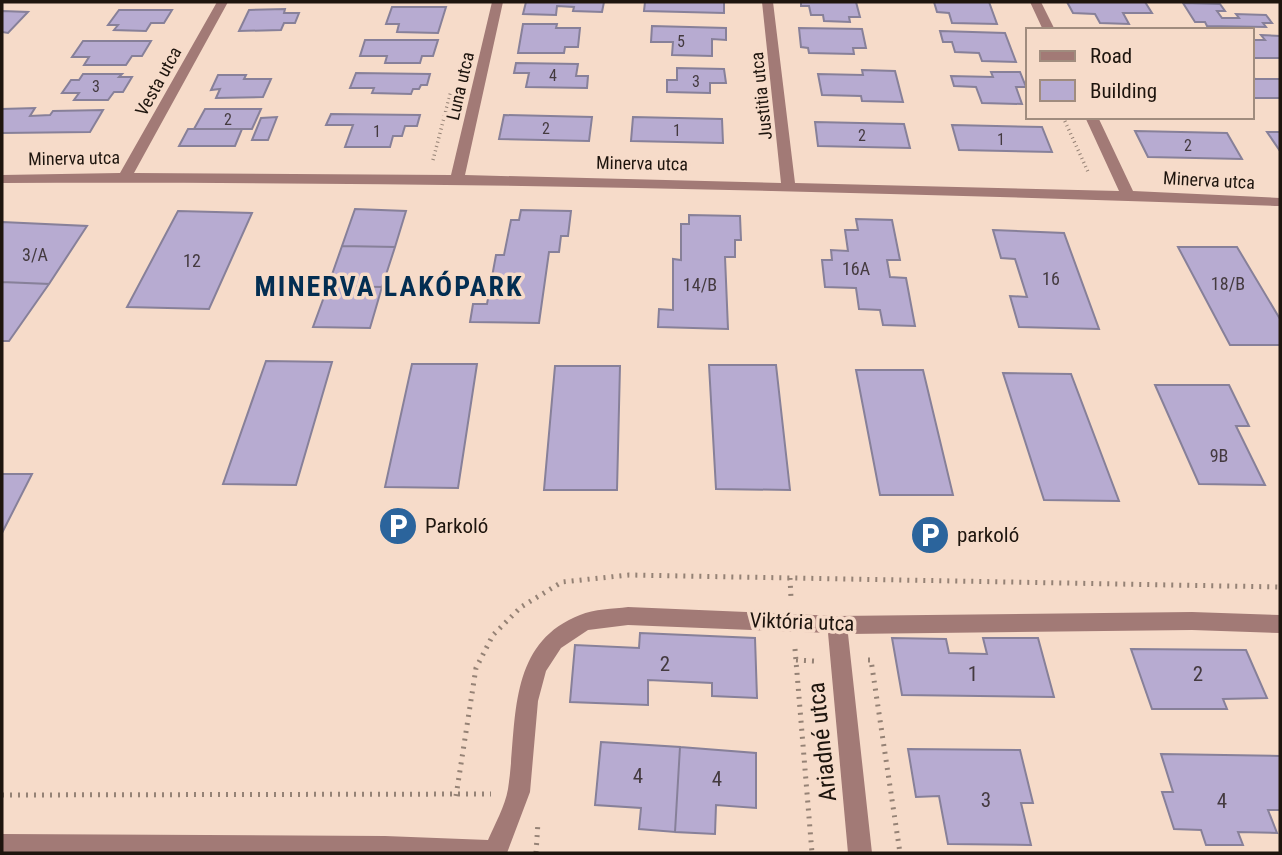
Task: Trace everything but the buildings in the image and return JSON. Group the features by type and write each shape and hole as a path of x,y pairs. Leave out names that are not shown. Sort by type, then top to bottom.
{"street":[{"name":"Vesta utca","path":"125,177 222,2"},
{"name":"Luna utca","path":"457,179 498,2"},
{"name":"Justitia utca","path":"768,2 788,186"},
{"path":"1036,2 1048,28"},
{"path":"1092,119 1128,195"},
{"name":"Minerva utca","path":"2,179 457,179 1099,194 1280,202"},
{"name":"Viktória utca","path":"495,853 519,792 527,701 536,667 554,642 584,622 628,616 836,625 1192,621 1280,624"},
{"name":"Ariadné utca","path":"836,625 860,853"},
{"path":"2,846 385,848 495,853"}],"path":[{"path":"1064,119 1099,194"},
{"path":"790,578 812,853"},
{"path":"2,795 456,796 519,792"}],"place":[{"name":"Parkoló","path":"398,526"},
{"name":"parkoló","path":"930,535"}],"district":[{"name":"MINERVA LAKÓPARK","path":"389,286"}]}
